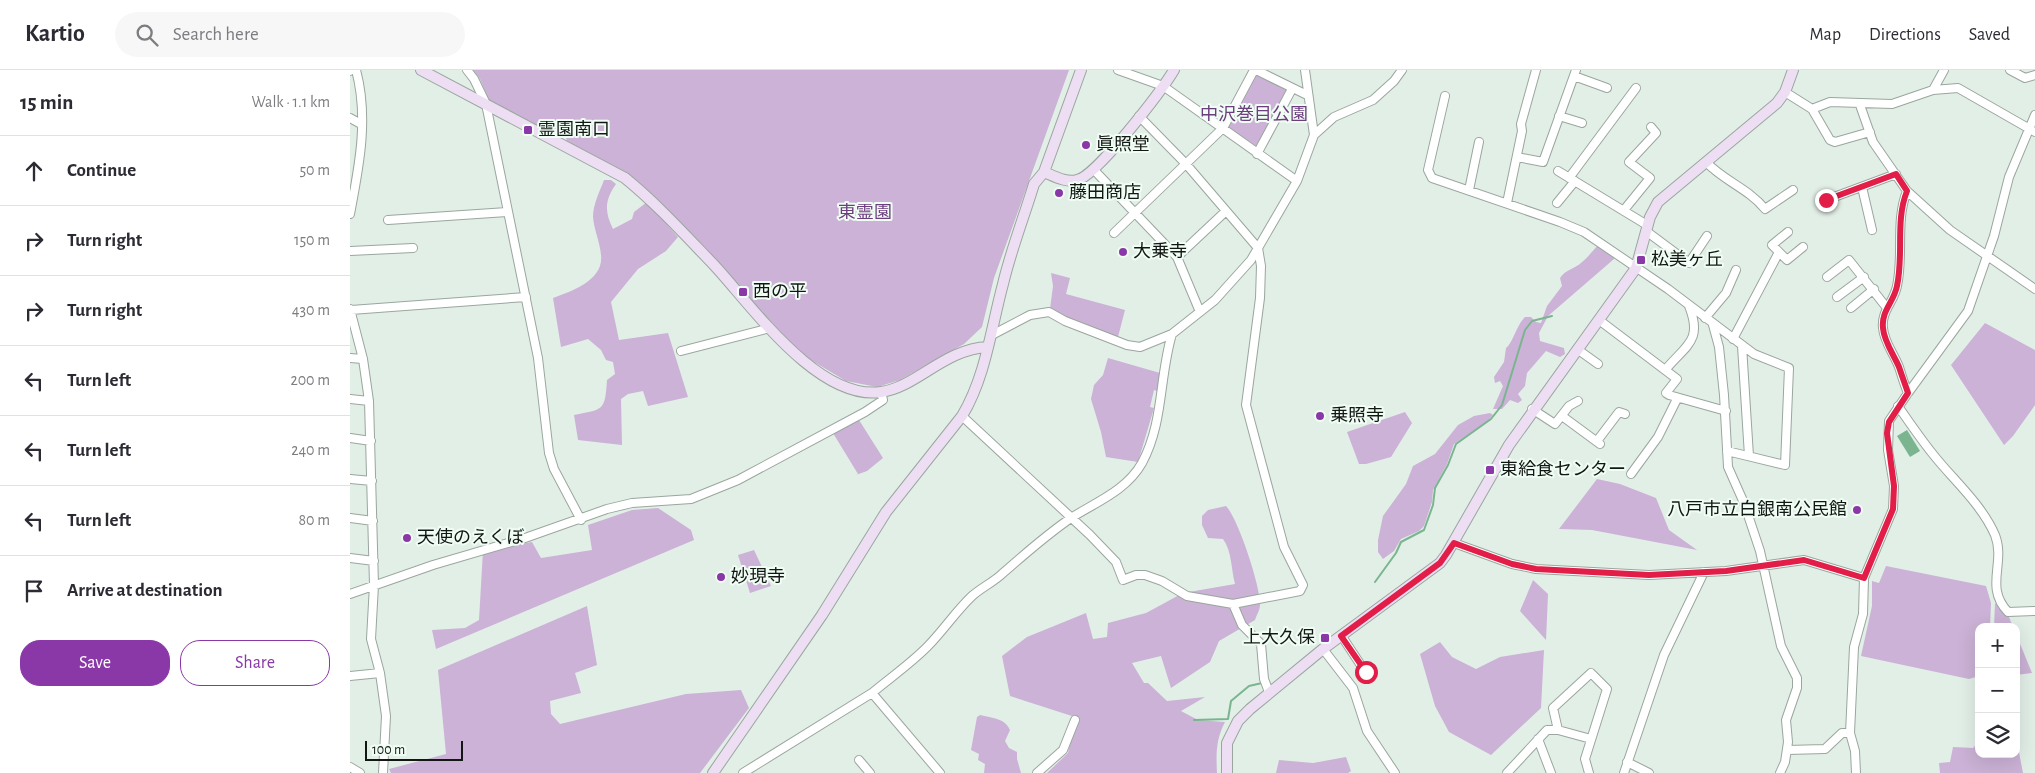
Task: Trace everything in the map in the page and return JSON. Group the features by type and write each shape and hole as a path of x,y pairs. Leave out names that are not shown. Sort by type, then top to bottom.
{"street":[{"path":"350,212 359,168 361,124 359,81 356,70"},
{"path":"421,70 625,178 654,202 801,359 820,374 851,389 881,392 905,383 958,353 989,341 1030,315 1049,312 1065,322 1127,345 1140,347 1172,334 1200,312 1240,274 1258,248 1297,181 1314,135 1340,113 1373,100 1394,81 1402,70"},
{"path":"466,70 478,86 486,104 538,358 551,461 581,520"},
{"path":"713,773 822,614 886,512 962,416 980,380 1004,280 1034,184 1044,172 1081,70"},
{"path":"1118,70 1142,74 1164,86 1297,181"},
{"path":"1044,172 1070,181 1079,180 1094,170 1164,86 1174,70"},
{"path":"1114,234 1223,128 1255,70 1307,95"},
{"path":"1305,70 1314,135"},
{"path":"1507,203 1522,131 1521,124 1536,70"},
{"path":"1227,773 1227,744 1238,721 1269,692 1323,649 1440,563 1454,543 1509,444 1636,268 1647,228 1658,202 1777,103 1785,92 1793,70"},
{"path":"1933,90 1944,70"},
{"path":"2010,70 2025,78 2035,75"},
{"path":"1517,157 1543,162 1575,73 1606,88"},
{"path":"1557,203 1636,88"},
{"path":"1812,109 1830,102 1860,105 1873,102 1892,104 1933,90 1958,88 2032,131"},
{"path":"1257,154 1292,89"},
{"path":"1785,92 1812,109 1830,140 1835,142 1870,132"},
{"path":"1445,96 1428,173 1432,178 1507,203 1584,232 1668,289 1754,354 1789,368 1785,465 1727,451"},
{"path":"1860,105 1870,132 1882,156 1907,191 1950,230 2035,289"},
{"path":"1856,773 1855,751 1850,733 1854,647 1863,614 1864,578 1893,509 1894,486 1887,433 1889,422 1898,406 1968,311 1988,257 2009,177 2032,131 2035,115"},
{"path":"962,416 1116,562 1123,580 1136,575 1144,575 1162,581 1187,596 1233,604 1300,591 1303,585 1284,547 1246,405 1260,298 1261,266 1258,248 1186,164 1139,116"},
{"path":"1559,116 1582,123"},
{"path":"350,118 361,124"},
{"path":"1624,210 1650,178 1629,162 1656,133 1651,127"},
{"path":"1469,190 1479,142"},
{"path":"1706,162 1717,174 1746,190 1765,209 1793,190"},
{"path":"350,164 359,168"},
{"path":"1094,170 1176,257 1200,312"},
{"path":"1558,172 1624,210 1689,263 1707,236"},
{"path":"1826,200 1896,174"},
{"path":"1862,187 1872,230"},
{"path":"1907,191 1901,214 1901,260 1898,285 1883,313 1883,331 1908,393"},
{"path":"1176,257 1226,211"},
{"path":"388,220 507,212"},
{"path":"1788,232 1772,245 1778,252 1787,260 1803,248"},
{"path":"350,251 413,248"},
{"path":"1733,339 1778,252"},
{"path":"1826,277 1849,260 1887,308"},
{"path":"1705,318 1726,293 1736,270"},
{"path":"1837,297 1864,277"},
{"path":"1851,308 1874,290"},
{"path":"383,773 386,716 380,673 371,639 374,561 371,440 363,359 351,313 526,297"},
{"path":"1666,370 1694,338 1692,314 1689,306"},
{"path":"1599,320 1676,378 1666,393 1677,399 1726,411"},
{"path":"1713,323 1719,347 1726,411 1728,467 1744,503 1763,566 1781,646 1797,678 1797,688 1786,720 1786,762 1780,773"},
{"path":"681,351 770,328"},
{"path":"743,773 872,693 916,658 976,592 1002,574 1032,546 1071,518 1110,496 1131,478 1142,463 1153,435 1160,408 1168,347 1172,334"},
{"path":"1742,346 1749,456"},
{"path":"1577,349 1598,364"},
{"path":"350,358 363,359"},
{"path":"350,594 433,564 581,520 608,509 632,503 691,499 738,480 865,412 883,400 881,392"},
{"path":"350,399 368,401"},
{"path":"1631,474 1658,438 1677,399"},
{"path":"1532,410 1553,424 1556,423 1569,406 1578,402"},
{"path":"1898,406 1931,453 1977,506 1990,525 1998,546 1996,593 2002,606 2008,612 2035,611"},
{"path":"1562,416 1599,443 1619,412 1625,414"},
{"path":"350,438 371,440"},
{"path":"350,479 372,481"},
{"path":"350,518 373,521"},
{"path":"1454,543 1512,564 1536,569 1649,575 1744,570 1804,560 1864,578"},
{"path":"350,558 374,561"},
{"path":"1624,773 1664,655 1704,572"},
{"path":"1233,604 1242,625 1261,644 1264,679 1269,692"},
{"path":"1341,636 1366,672"},
{"path":"1323,649 1354,688 1367,731 1395,773"},
{"path":"350,676 380,673"},
{"path":"1558,730 1553,708 1591,673 1607,689 1585,758 1589,773"},
{"path":"872,693 941,773"},
{"path":"1037,773 1063,750 1075,720"},
{"path":"1507,773 1548,730 1558,730 1591,740"},
{"path":"1787,750 1824,749 1842,733 1850,733"},
{"path":"1538,739 1551,773"},
{"path":"859,760 870,773"},
{"path":"1627,762 1649,773"},
{"path":"350,767 360,773"}],"green space":[{"name":"東霊園","path":"473,70 1069,70 994,278 982,327 964,344 900,380 877,387 846,381 809,359 794,347 719,264 642,186 620,169 567,141 560,134 556,135 489,100 480,79"},
{"name":"中沢巻目公園","path":"1254,70 1292,89 1257,154 1223,128"},
{"path":"604,180 611,180 616,184 607,206 608,217 613,229 632,219 634,212 647,202 678,237 666,251 638,269 611,302 619,340 668,333 688,397 648,406 643,391 628,394 621,399 622,445 578,440 574,415 591,412 601,407 605,398 607,380 615,374 613,362 606,360 601,350 588,339 561,347 553,298 585,283 592,278 601,264 593,212"},
{"path":"1598,245 1614,256 1614,259 1548,316 1539,333 1540,341 1564,348 1565,354 1560,357 1546,351 1527,373 1525,386 1518,394 1522,400 1518,403 1510,400 1502,409 1493,409 1503,386 1500,381 1495,383 1494,377 1504,362 1506,348 1519,325 1525,317 1531,317 1536,322 1541,323 1547,306 1562,286 1560,278 1565,272 1581,263"},
{"path":"1051,273 1070,278 1066,294 1125,310 1118,337 1067,318 1050,309 1053,286"},
{"path":"1985,323 2035,350 2035,405 2013,436 2004,445 1951,365"},
{"path":"1108,358 1160,373 1157,391 1154,390 1150,407 1154,408 1138,462 1106,457 1091,399 1094,385 1103,375"},
{"path":"1405,412 1412,423 1391,457 1359,464 1347,432"},
{"path":"1490,413 1493,415 1486,423 1454,444 1447,464 1433,490 1432,502 1424,526 1419,531 1401,539 1394,551 1383,559 1378,552 1378,540 1383,516 1406,484 1413,466 1435,454 1458,425 1474,416"},
{"path":"859,420 883,458 867,471 856,475 858,474 833,433"},
{"path":"1597,479 1620,484 1656,498 1669,530 1697,550 1592,530 1559,529"},
{"path":"1226,506 1237,524 1257,584 1260,605 1255,620 1219,641 1210,662 1171,688 1161,656 1132,663 1144,683 1148,683 1167,701 1205,697 1181,711 1198,720 1225,722 1217,747 1217,773 1047,773 1068,753 1075,717 1010,696 1002,656 1027,637 1086,613 1093,639 1107,637 1108,623 1146,613 1183,593 1235,584 1226,544 1223,539 1208,538 1202,525 1202,516 1208,510"},
{"path":"658,508 691,530 694,540 436,649 432,630 465,628 479,620 483,550 532,542 541,558 592,550 588,525 632,510"},
{"path":"754,550 771,586 750,593 738,555"},
{"path":"1886,566 1986,586 1991,603 1990,623 1975,623 1975,677 1969,679 1861,656 1872,606 1872,581 1879,583"},
{"path":"1533,580 1548,594 1546,640 1520,611"},
{"path":"1995,603 2009,617 2011,623 1994,623"},
{"path":"587,606 597,665 575,673 581,693 550,701 551,714 560,724 686,694 741,690 749,708 700,773 391,773 389,769 446,754 438,670"},
{"path":"1440,642 1452,657 1476,669 1500,657 1544,650 1541,708 1491,755 1449,732 1435,706 1420,654"},
{"path":"2020,644 2032,673 2020,674"},
{"path":"980,715 998,719 1008,726 1010,730 1005,741 1009,748 1017,752 1021,773 984,773 985,764 978,760 979,754 971,750 977,717"},
{"path":"1975,746 1975,758 2020,758 2023,773 1940,773 1939,763 1950,762 1953,747 1973,748"},
{"path":"1346,757 1351,771 1348,773 1276,773 1279,760 1313,763"}],"shaded area":[{"path":"1907,430 1920,451 1910,457 1897,436"}],"waterway":[{"path":"1375,582 1396,553 1401,542 1424,530 1433,505 1435,488 1448,465 1456,444 1491,419 1502,405 1525,330 1532,321 1552,316"},
{"path":"1194,720 1228,719 1231,701 1249,686 1262,683"}],"place":[{"name":"霊園南口","path":"528,130"},
{"name":"眞照堂","path":"1086,145"},
{"name":"藤田商店","path":"1059,193"},
{"name":"大乗寺","path":"1123,252"},
{"name":"松美ヶ丘","path":"1641,260"},
{"name":"西の平","path":"743,292"},
{"name":"乗照寺","path":"1320,416"},
{"name":"東給食センター","path":"1490,470"},
{"name":"八戸市立白銀南公民館","path":"1857,510"},
{"name":"天使のえくぼ","path":"407,538"},
{"name":"妙現寺","path":"721,577"},
{"name":"上大久保","path":"1325,638"}],"route":[{"path":"1366,672 1341,636 1440,563 1454,543 1512,564 1536,569 1649,575 1677,572 1744,570 1794,560 1804,560 1864,578 1887,528 1893,509 1894,486 1887,433 1889,422 1908,393 1883,331 1882,320 1883,313 1895,295 1898,285 1901,260 1901,214 1907,191 1896,174 1826,200"}]}
